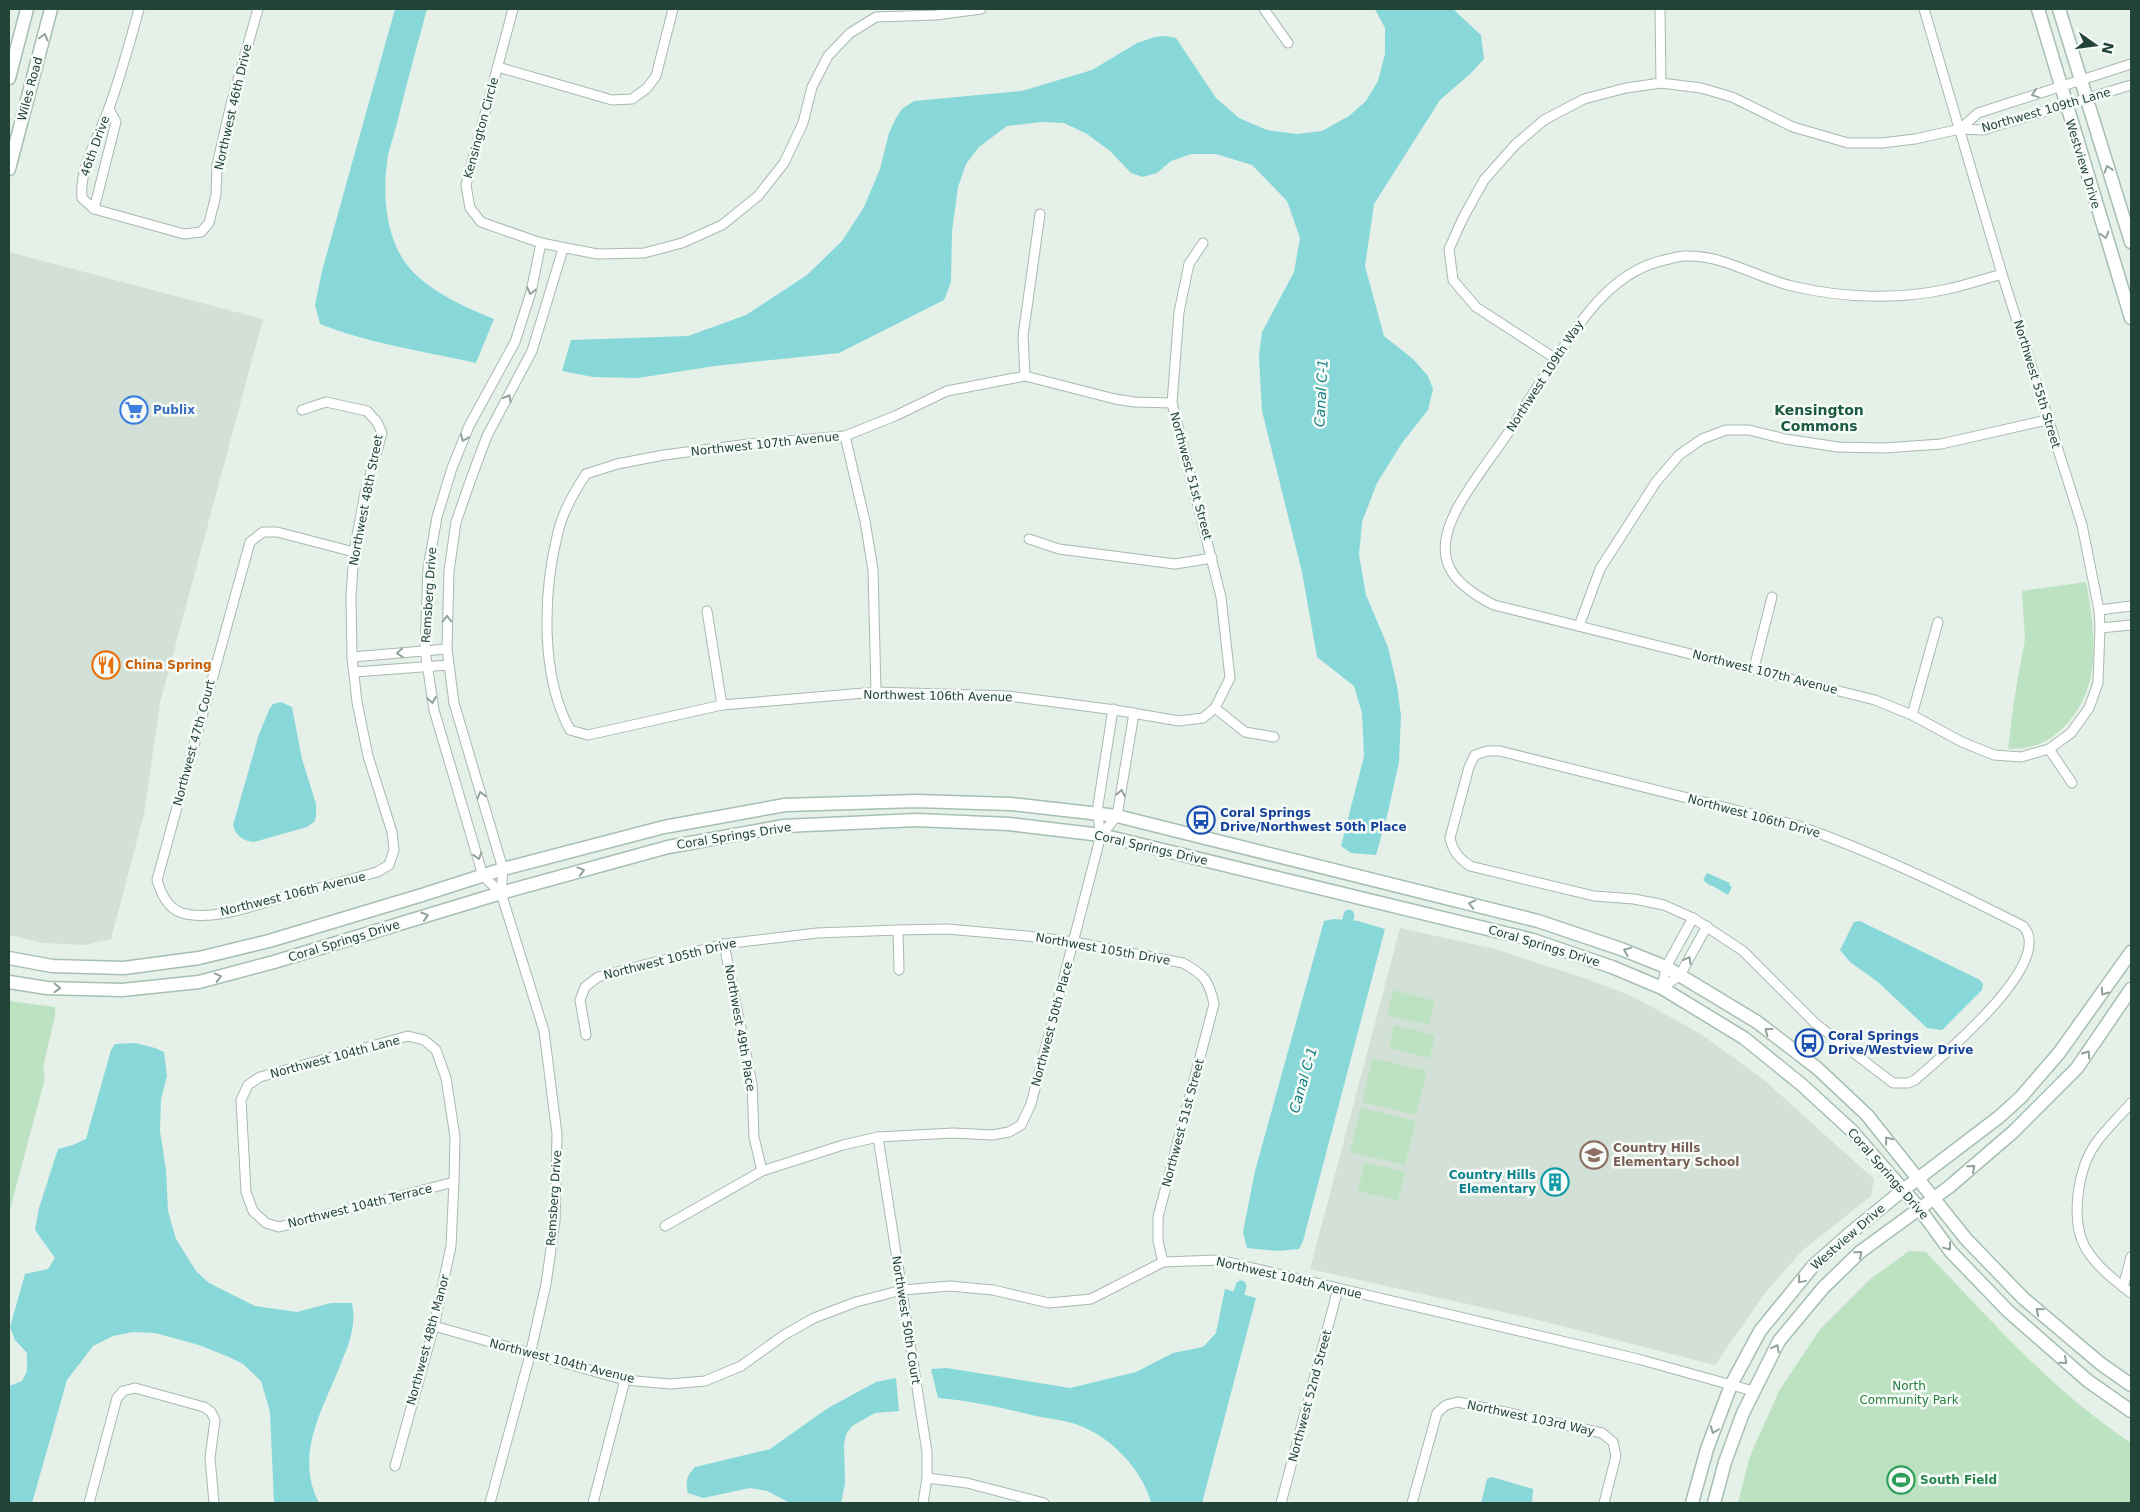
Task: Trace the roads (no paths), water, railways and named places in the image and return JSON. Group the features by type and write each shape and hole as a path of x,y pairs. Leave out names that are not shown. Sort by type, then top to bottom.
{"main road":[{"name":"Wiles Road","path":"9,78 27,9"},
{"name":"Wiles Road","path":"9,169 52,9"},
{"name":"Westview Drive","path":"2038,9 2065,105 2131,318"},
{"name":"Westview Drive","path":"2059,9 2131,242"},
{"name":"Coral Springs Drive","path":"9,958 52,966 124,968 199,958 269,941 503,869 664,827 785,804 916,801 1011,804 1098,812 1538,920 1666,967 1757,1022 1817,1068 1867,1116 1919,1178 1966,1239 2023,1298 2101,1364 2131,1385"},
{"name":"Coral Springs Drive","path":"9,982 47,988 122,990 199,982 274,962 501,893 668,847 784,826 916,820 1009,824 1100,835 1533,940 1612,967 1662,988 1744,1038 1802,1084 1850,1130 1919,1208 1951,1252 2008,1311 2088,1381 2131,1410"},
{"name":"Westview Drive","path":"1692,1503 1707,1449 1731,1385 1760,1331 1804,1276 1848,1235 1902,1190 1999,1117 2021,1097 2059,1053 2131,952"},
{"path":"92,989 94,967"},
{"name":"Westview Drive","path":"1714,1503 1725,1462 1743,1413 1779,1341 1823,1288 1860,1252 1934,1198 2013,1132 2077,1068 2131,989"}],"street":[{"name":"46th Drive","path":"109,108 116,122 94,209 82,198 81,186 127,54 139,9"},
{"name":"Northwest 46th Drive","path":"94,209 184,234 201,232 209,222 216,195 217,165 227,121 258,9"},
{"name":"Kensington Circle","path":"513,9 466,185 470,208 481,222 541,243 563,249 597,254 644,253 682,243 722,225 758,196 784,163 803,123 812,87 828,56 850,33 874,13 936,15 981,9"},
{"path":"498,67 612,100 632,99 647,88 656,76 673,9"},
{"path":"1264,9 1288,43"},
{"path":"1660,9 1661,83"},
{"name":"Northwest 55th Street","path":"1924,9 2002,274 2082,525 2099,610 2098,683 2089,708 2071,733 2049,749"},
{"name":"Northwest 109th Lane","path":"1960,129 1978,113 2060,85 2131,64"},
{"name":"Northwest 109th Lane","path":"1556,359 1476,307 1453,280 1449,249 1463,218 1484,180 1515,145 1544,120 1584,99 1626,88 1661,83 1701,88 1732,97 1793,127 1848,143 1882,143 1915,139 1960,129 1983,130 2131,85"},
{"path":"1025,376 1023,336 1040,214"},
{"name":"Remsberg Drive","path":"501,893 484,876 434,710 425,650 428,568 437,517 452,468 470,426 515,342 531,292 541,243"},
{"name":"Northwest 51st Street","path":"1204,243 1189,264 1179,312 1172,403 1221,597 1230,678 1216,708"},
{"name":"Remsberg Drive","path":"490,1503 530,1355 546,1284 555,1221 557,1134 544,1030 501,893 503,869 454,703 447,648 449,571 456,522 487,436 532,351 563,249"},
{"name":"Northwest 109th Way","path":"1448,564 1444,546 1447,526 1576,327 1600,298 1628,276 1654,262 1688,256 1719,260 1791,286 1838,294 1892,296 1947,290 2002,274"},
{"name":"Northwest 107th Avenue","path":"570,730 560,712 551,672 547,624 550,575 558,531 571,498 586,474 617,464 664,456 749,444 845,436 896,416 947,391 1025,376 1134,402 1172,403"},
{"name":"Northwest 48th Street","path":"302,410 326,402 367,410 377,422 382,433 365,493 354,552 351,597 352,657 357,702 368,756 392,832 394,850 389,865"},
{"path":"1579,626 1600,569 1656,482 1679,455 1702,439 1726,430 1749,430 1785,439 1838,447 1884,448 1941,444 2047,420"},
{"path":"845,436 865,522 873,570 876,692"},
{"name":"Northwest 47th Court","path":"168,904 162,895 157,880 250,542 262,532 277,532 354,552"},
{"path":"1029,539 1059,549 1175,564 1212,558"},
{"name":"Northwest 107th Avenue","path":"1448,564 1456,578 1471,594 1494,605 1754,668 1875,700 1912,715 1962,742 1994,755 2021,757 2049,749"},
{"path":"1754,668 1772,597"},
{"path":"2099,610 2131,606"},
{"path":"707,611 722,705"},
{"path":"1912,715 1938,622"},
{"path":"2100,628 2131,625"},
{"path":"352,657 447,648"},
{"path":"354,672 449,665"},
{"name":"Northwest 106th Avenue","path":"570,730 588,735 722,705 876,692 1008,696 1114,709 1179,721 1203,718 1216,708"},
{"path":"1216,708 1245,732 1274,738"},
{"name":"Northwest 50th Place","path":"878,1137 954,1133 992,1135 1009,1132 1021,1125 1031,1104 1100,835 1098,812 1114,709"},
{"path":"1117,816 1134,713"},
{"path":"2049,749 2072,783"},
{"name":"Northwest 106th Drive","path":"1487,751 1500,752 1799,826 1830,837 1989,908 2023,926 2029,932 2031,939 2024,963 1997,1002 1952,1047 1915,1080 1900,1084 1888,1081 1859,1056 1815,1023 1743,951 1707,926 1664,905 1634,899 1594,896 1470,866 1459,858 1452,849 1450,838 1469,767 1474,756 1487,751"},
{"name":"Northwest 50th Place","path":"1100,835 1117,816"},
{"name":"Northwest 106th Avenue","path":"168,904 181,913 204,916 229,912 377,872 389,865"},
{"path":"1662,988 1666,967 1693,918"},
{"path":"1662,988 1680,975 1707,926"},
{"name":"Northwest 105th Drive","path":"586,1035 580,1000 585,987 598,977 724,944 817,933 947,929 1074,942 1184,963 1199,971 1210,985"},
{"path":"898,930 900,970"},
{"name":"Northwest 49th Place","path":"724,944 752,1084 754,1137 762,1171"},
{"name":"Northwest 51st Street","path":"1163,1262 1158,1241 1158,1217 1214,1004 1210,985"},
{"name":"Northwest 104th Lane","path":"266,1223 253,1211 246,1192 241,1100 248,1086 260,1077 408,1036 424,1040"},
{"name":"Northwest 48th Manor","path":"394,1466 434,1326 451,1246 455,1137 446,1078 436,1050 424,1040"},
{"path":"2131,1103 2095,1144 2083,1169 2078,1190 2077,1216 2084,1245 2099,1267 2131,1293"},
{"path":"665,1226 762,1171 843,1145 878,1137"},
{"name":"Northwest 50th Court","path":"878,1137 926,1452 927,1478 923,1503"},
{"name":"Northwest 104th Terrace","path":"266,1223 280,1226 454,1182"},
{"path":"2123,1287 2131,1258"},
{"name":"Northwest 104th Avenue","path":"434,1326 530,1355 626,1380 670,1384 705,1381 741,1366 784,1335 814,1318 856,1302 902,1290 950,1286 993,1290 1049,1303 1091,1299 1163,1262 1219,1260 1638,1359 1753,1391"},
{"name":"Northwest 52nd Street","path":"1281,1503 1338,1289"},
{"path":"593,1503 626,1380"},
{"path":"89,1503 117,1398 123,1391 135,1388 204,1407 211,1412 215,1420 210,1458 214,1503"},
{"name":"Northwest 103rd Way","path":"1412,1503 1437,1413 1446,1405 1458,1402 1602,1433 1613,1442 1616,1456 1604,1503"},
{"path":"927,1478 967,1483 1044,1503"}],"water":[{"path":"395,9 427,9 388,158 385,192 389,222 398,250 415,274 443,295 494,319 476,363 378,342 339,331 320,324 315,305 322,271"},
{"path":"1375,9 1453,9 1481,35 1484,59 1440,100 1374,204 1365,266 1384,336 1413,359 1428,376 1433,389 1428,410 1402,443 1377,483 1362,522 1359,555 1366,595 1388,647 1397,686 1401,716 1399,762 1376,855 1351,853 1341,846 1364,756 1362,713 1354,686 1317,657 1302,572 1262,411 1259,356 1262,332 1294,272 1300,238 1287,201 1252,165 1216,154 1191,154 1171,161 1157,173 1143,177 1131,173 1110,151 1087,134 1064,123 1041,122 1007,126 979,147 966,164 958,187 952,231 951,282 944,300 839,353 715,366 638,378 593,377 562,371 571,340 688,336 746,315 807,275 842,241 864,207 880,169 889,133 896,118 902,109 914,101 1022,91 1092,70 1137,43 1155,37 1166,36 1176,38 1216,98 1239,118 1267,130 1297,134 1322,131 1349,116 1366,101 1378,81 1385,54 1385,28"},
{"path":"281,702 292,707 302,759 316,804 316,817 314,822 307,827 254,842 243,839 238,835 233,825 259,734 270,708 273,704"},
{"path":"1707,873 1730,883 1729,885 1732,887 1728,895 1710,886 1703,880"},
{"path":"1334,919 1358,921 1385,929 1303,1241 1299,1249 1278,1251 1247,1248 1243,1232 1255,1171 1324,921"},
{"path":"1860,921 1980,980 1983,984 1982,990 1942,1030 1927,1028 1878,982 1850,962 1840,950 1854,922"},
{"path":"135,1043 164,1052 167,1076 161,1099 160,1131 166,1170 168,1211 176,1239 196,1271 209,1283 255,1306 297,1312 331,1303 352,1303 353,1324 350,1338 314,1430 310,1448 309,1466 312,1484 319,1503 274,1503 270,1412 261,1381 243,1364 199,1345 155,1333 133,1332 113,1336 93,1346 67,1380 32,1503 9,1503 9,1386 22,1381 27,1371 27,1353 15,1340 10,1327 25,1274 48,1269 55,1258 35,1230 39,1208 58,1149 86,1139 111,1050 115,1044"},
{"path":"1225,1289 1256,1298 1202,1503 1151,1503 1141,1478 1124,1456 1102,1437 1078,1425 988,1405 938,1398 931,1369 947,1368 1070,1388 1136,1372 1173,1353 1203,1347 1216,1333"},
{"path":"896,1378 899,1411 875,1413 852,1426 846,1434 844,1445 845,1484 841,1503 790,1503 767,1491 750,1488 703,1498 688,1493 687,1479 695,1467 770,1449 828,1408 876,1382"},
{"path":"1492,1477 1533,1489 1532,1503 1481,1503 1487,1479"}],"waterway":[{"name":"Canal C-1","path":"1344,935 1349,915"},
{"name":"Canal C-1","path":"1235,1306 1241,1286"}],"place":[{"name":"Publix","path":"134,410"},
{"name":"China Spring","path":"106,665"},
{"name":"Coral Springs Drive/Northwest 50th Place","path":"1201,820"},
{"name":"Coral Springs Drive/Westview Drive","path":"1809,1043"},
{"name":"Country Hills Elementary School","path":"1594,1155"},
{"name":"Country Hills Elementary","path":"1555,1182"},
{"name":"South Field","path":"1901,1480"}],"district":[{"name":"Kensington Commons","path":"1819,418"}],"park label":[{"name":"North Community Park","path":"1909,1393"}]}
